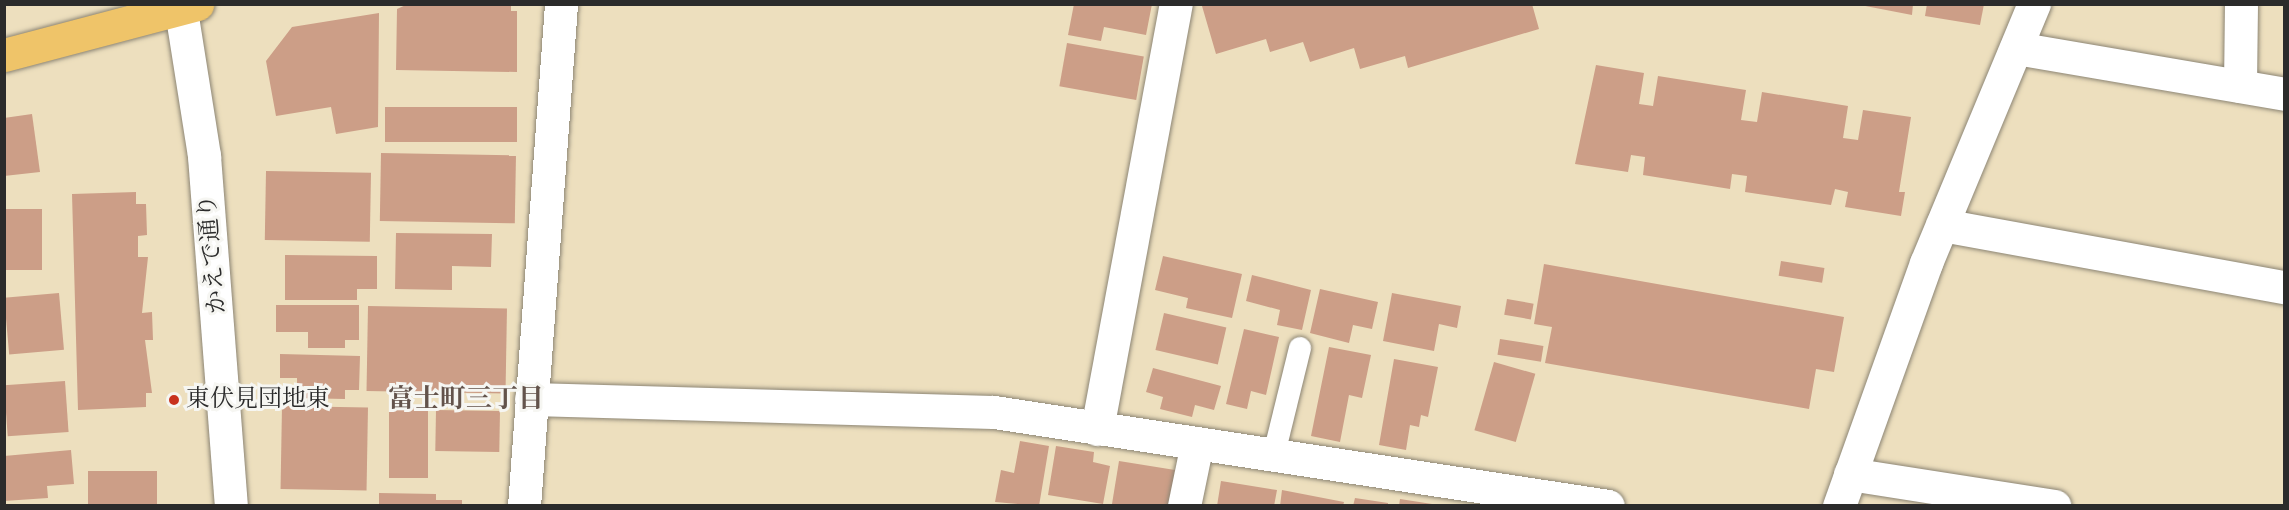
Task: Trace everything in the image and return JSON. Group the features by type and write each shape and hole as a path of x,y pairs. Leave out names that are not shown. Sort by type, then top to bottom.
{"main road":[{"path":"4,56 186,6"}],"street":[{"path":"524,506 561,4"},
{"path":"1097,429 1176,4"},
{"path":"1839,506 1942,225 2034,4"},
{"path":"2240,86 2241,4"},
{"name":"かえで通り","path":"186,6 204,156 231,506"},
{"path":"2016,48 2284,94"},
{"path":"1942,225 2284,287"},
{"path":"531,399 994,412 1599,505"},
{"path":"1184,506 1197,443"},
{"path":"1850,474 2055,506"}],"lane":[{"path":"1274,454 1300,348"}],"building":[{"path":"408,4 511,4 511,11 517,11 517,72 396,70 397,9"},
{"path":"1074,4 1152,4 1146,35 1104,27 1101,41 1068,35"},
{"path":"1532,4 1539,29 1408,68 1405,56 1360,69 1354,48 1310,62 1303,42 1270,52 1266,39 1216,54 1202,6"},
{"path":"1855,4 1913,4 1912,15"},
{"path":"1927,4 1984,4 1980,25 1925,16"},
{"path":"379,13 378,127 336,134 331,107 276,116 266,61 292,27"},
{"path":"1067,43 1144,57 1136,100 1059,86"},
{"path":"1596,65 1644,73 1639,104 1653,106 1658,76 1746,90 1741,120 1757,122 1762,92 1848,106 1843,138 1858,140 1863,110 1911,117 1899,192 1905,192 1901,216 1845,207 1848,192 1835,189 1831,205 1745,192 1747,176 1732,174 1730,189 1643,175 1645,157 1631,155 1628,172 1575,164"},
{"path":"385,107 517,107 517,142 385,142"},
{"path":"32,114 40,172 4,176 4,118"},
{"path":"381,153 516,155 515,223 380,221"},
{"path":"266,171 371,173 370,242 265,240"},
{"path":"136,192 136,204 146,204 147,235 138,236 138,257 148,257 142,313 152,312 153,340 145,340 152,393 146,393 146,407 78,410 72,194"},
{"path":"4,209 42,209 42,270 4,270"},
{"path":"396,233 492,234 491,267 452,266 452,290 395,289"},
{"path":"285,255 377,256 377,289 357,289 357,300 285,300"},
{"path":"1163,256 1242,274 1232,318 1186,308 1188,298 1155,290"},
{"path":"1781,261 1824,268 1822,283 1779,276"},
{"path":"1544,264 1844,317 1834,372 1816,369 1809,409 1545,363 1552,327 1534,324"},
{"path":"1252,275 1311,290 1302,330 1277,325 1280,310 1246,301"},
{"path":"1320,289 1378,302 1372,329 1353,325 1349,343 1310,333"},
{"path":"59,293 64,350 9,355 4,298"},
{"path":"1392,293 1461,306 1457,328 1439,324 1434,351 1383,341"},
{"path":"1507,299 1534,304 1531,319 1504,315"},
{"path":"276,305 359,305 359,340 345,340 345,348 308,348 308,332 276,332"},
{"path":"368,306 507,308 505,393 367,391"},
{"path":"1164,313 1226,327 1218,364 1155,350"},
{"path":"1244,329 1279,337 1266,395 1251,391 1247,409 1226,404"},
{"path":"1500,339 1543,346 1541,362 1497,355"},
{"path":"1329,347 1371,355 1362,398 1349,395 1340,442 1311,436"},
{"path":"280,354 360,356 359,390 345,390 345,399 297,398 297,378 280,378"},
{"path":"1394,359 1438,367 1428,417 1421,415 1419,427 1410,425 1406,450 1379,445"},
{"path":"1494,362 1535,374 1516,442 1474,430"},
{"path":"1153,368 1221,386 1214,410 1195,405 1192,417 1160,409 1163,397 1146,392"},
{"path":"65,381 69,432 8,436 4,385"},
{"path":"282,406 368,408 367,490 281,489"},
{"path":"389,407 428,407 428,478 389,478"},
{"path":"436,410 500,411 499,452 435,451"},
{"path":"1020,441 1049,446 1039,506 995,502 1001,470 1014,473"},
{"path":"1056,446 1094,452 1093,462 1110,466 1103,504 1048,495"},
{"path":"71,450 74,484 47,486 48,498 4,501 4,456"},
{"path":"1119,461 1175,470 1169,506 1112,504"},
{"path":"88,471 157,471 157,506 88,506"},
{"path":"1221,481 1277,490 1274,506 1217,506"},
{"path":"1282,490 1344,502 1343,506 1280,506"},
{"path":"379,493 436,494 436,500 462,500 462,506 379,506"},
{"path":"1355,498 1388,503 1388,506 1353,506"},
{"path":"1400,499 1432,504 1432,506 1399,506"}],"place":[{"name":"東伏見団地東","path":"174,400"}],"district":[{"name":"富士町三丁目","path":"466,400"}]}
